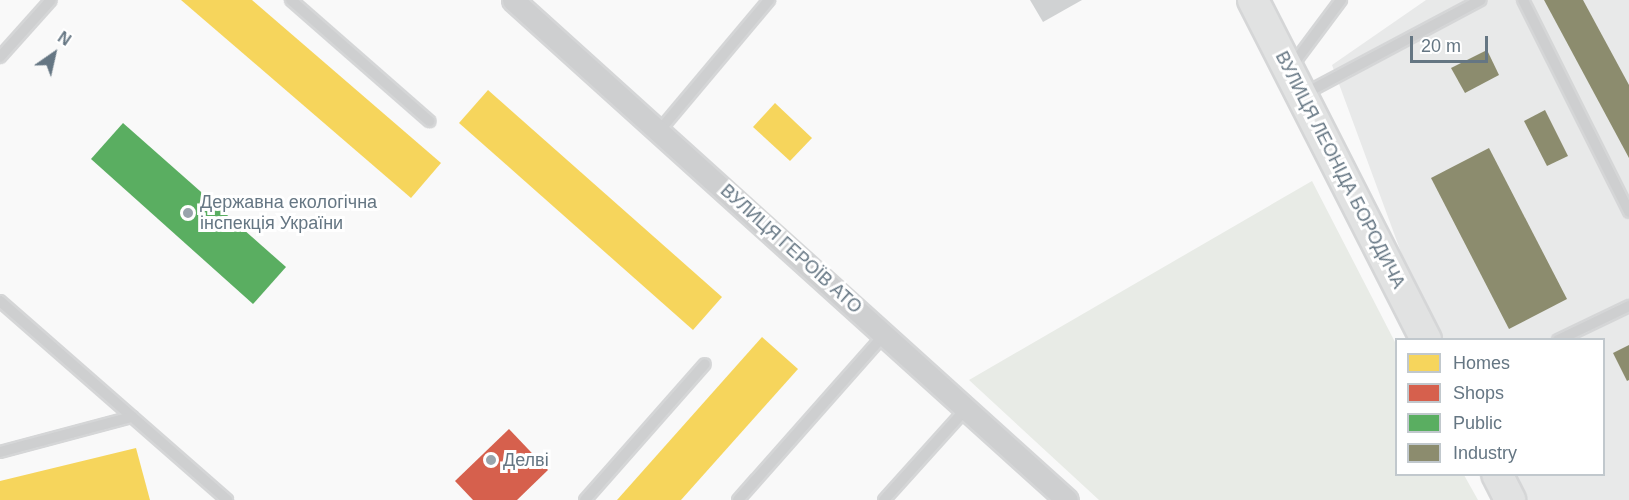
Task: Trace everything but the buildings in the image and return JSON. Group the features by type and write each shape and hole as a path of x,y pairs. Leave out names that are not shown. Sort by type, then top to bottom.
{"street":[{"name":"ВУЛИЦЯ ГЕРОЇВ АТО","path":"513,0 660,130 1067,500"},
{"name":"ВУЛИЦЯ ЛЕОНІДА БОРОДИЧА","path":"1254,0 1425,338"},
{"path":"1498,476 1510,500"}],"lane":[{"path":"0,57 51,0"},
{"path":"291,0 429,121"},
{"path":"660,130 769,0"},
{"path":"1295,83 1341,0"},
{"path":"1295,83 1482,0"},
{"path":"1523,0 1629,212"},
{"path":"0,301 227,500"},
{"path":"1560,338 1629,306"},
{"path":"738,500 885,334"},
{"path":"585,500 705,364"},
{"path":"884,500 966,409"},
{"path":"0,452 132,417"}],"shaded area":[{"path":"1426,0 1629,0 1629,500 1510,500 1498,476 1605,476 1605,338 1433,338 1332,65"},
{"path":"1312,181 1395,342 1395,476 1465,476 1478,500 1099,500 969,380"}],"place":[{"name":"Державна екологічна інспекція України","path":"188,213"},
{"name":"Делві","path":"491,460"}]}
